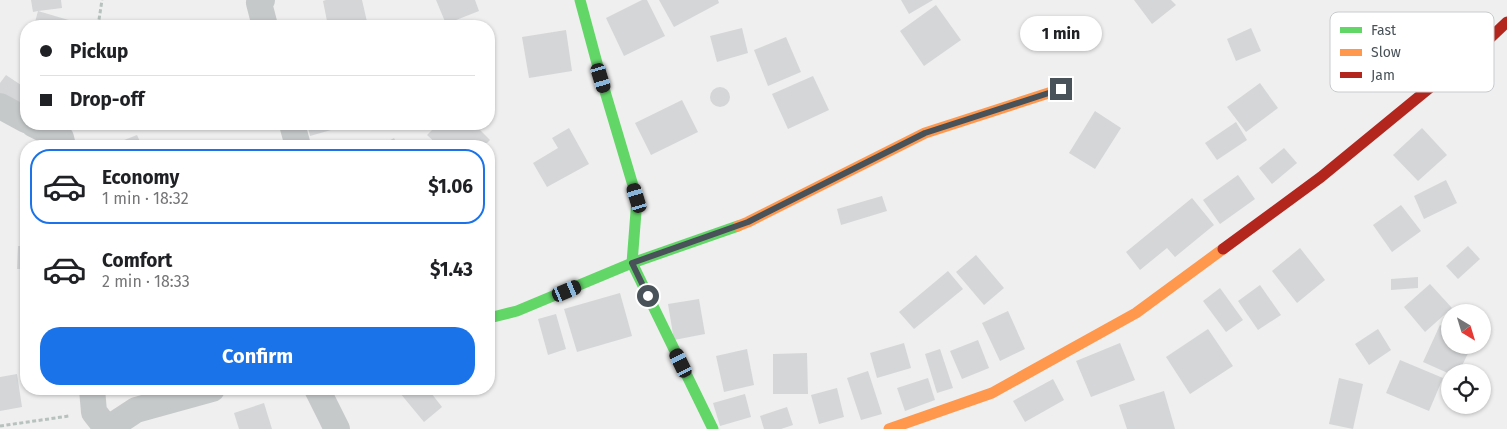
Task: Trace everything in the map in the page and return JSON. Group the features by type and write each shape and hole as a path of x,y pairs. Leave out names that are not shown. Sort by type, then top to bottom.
{"street":[{"path":"262,0 259,4 263,20"},
{"path":"580,0 637,198 632,263 713,429"},
{"path":"1494,34 1507,22"},
{"path":"495,316 517,311 632,263 748,222 925,133 1061,89"},
{"path":"889,429 992,393 1136,313 1321,177 1425,92"},
{"path":"0,106 20,117"},
{"path":"45,130 62,140"},
{"path":"100,415 136,410 190,395"},
{"path":"321,395 337,429"}],"path":[{"path":"99,20 102,0"},
{"path":"0,426 100,415"}],"building":[{"path":"31,0 61,0 62,8 33,12"},
{"path":"362,0 367,20 327,20 323,1"},
{"path":"436,0 475,0 479,11 456,20 444,20"},
{"path":"642,0 647,0 665,36 624,56 606,18"},
{"path":"659,0 718,0 719,3 674,27"},
{"path":"901,0 933,0 909,14"},
{"path":"1134,0 1171,0 1176,5 1152,24"},
{"path":"936,5 961,40 924,66 900,31"},
{"path":"38,11 69,20 36,20"},
{"path":"742,28 748,53 717,62 710,36"},
{"path":"1251,28 1261,51 1236,61 1227,39"},
{"path":"566,30 572,71 529,78 522,37"},
{"path":"786,37 801,72 768,86 754,50"},
{"path":"6,75 20,84 20,104 0,93 0,83"},
{"path":"813,76 829,110 788,129 772,94"},
{"path":"1260,83 1278,108 1246,132 1227,107"},
{"path":"720,87 727,90 730,97 727,104 720,107 713,104 710,97 713,90"},
{"path":"682,100 698,132 651,155 635,123"},
{"path":"1095,111 1121,128 1095,169 1069,153"},
{"path":"1236,122 1247,140 1217,160 1205,143"},
{"path":"569,128 589,164 547,187 533,163 558,148 552,138"},
{"path":"1422,128 1447,155 1418,181 1393,155"},
{"path":"308,130 331,130 310,136"},
{"path":"432,130 480,130 490,140 432,140 427,135"},
{"path":"137,135 139,140 124,140"},
{"path":"1284,148 1297,163 1272,184 1259,168"},
{"path":"1238,175 1255,199 1220,224 1203,200"},
{"path":"1446,180 1457,203 1424,219 1414,196"},
{"path":"882,196 887,211 841,225 837,209"},
{"path":"1192,198 1214,225 1175,257 1167,248 1140,270 1126,252"},
{"path":"1401,205 1421,231 1392,252 1373,225"},
{"path":"18,246 20,246 20,269 17,269"},
{"path":"1468,246 1480,259 1458,279 1446,266"},
{"path":"1300,248 1325,280 1297,303 1272,271"},
{"path":"976,255 1004,288 984,305 956,272"},
{"path":"948,271 963,289 914,329 899,312"},
{"path":"1418,277 1418,288 1391,290 1391,279"},
{"path":"1430,284 1448,304 1441,304 1441,318 1425,332 1404,307"},
{"path":"1260,285 1281,315 1258,330 1238,301"},
{"path":"1220,288 1243,320 1226,332 1203,301"},
{"path":"620,293 632,336 577,352 564,309"},
{"path":"699,299 705,334 674,340 668,304"},
{"path":"1008,311 1025,349 1000,361 982,323"},
{"path":"556,314 566,349 548,355 538,319"},
{"path":"1440,325 1441,354 1468,354 1463,364 1441,364 1441,370 1423,362"},
{"path":"1208,329 1233,366 1190,394 1166,357"},
{"path":"1378,329 1391,350 1369,365 1355,344"},
{"path":"978,340 989,368 962,379 950,351"},
{"path":"904,343 911,368 877,378 870,353"},
{"path":"1120,343 1135,380 1091,397 1076,361"},
{"path":"747,349 754,385 724,392 716,356"},
{"path":"940,349 953,388 937,393 925,354"},
{"path":"807,353 808,394 773,394 773,354"},
{"path":"1400,360 1441,377 1441,383 1429,411 1386,393"},
{"path":"868,371 882,414 861,420 847,378"},
{"path":"17,374 22,407 0,411 0,377"},
{"path":"928,378 935,400 905,411 897,388"},
{"path":"1339,378 1363,384 1353,429 1329,424"},
{"path":"1053,379 1064,400 1025,422 1013,401"},
{"path":"837,388 844,417 819,424 811,395"},
{"path":"1164,391 1175,429 1127,429 1119,405"},
{"path":"745,394 751,417 720,426 713,403"},
{"path":"402,395 433,395 442,407 424,422"},
{"path":"264,403 272,429 239,429 234,413"},
{"path":"787,407 793,425 781,429 764,429 760,416"}],"traffic: fast":[{"path":"580,0 637,199 632,263 713,429"},
{"path":"495,316 517,311 632,263 738,226"}],"traffic: slow":[{"path":"738,226 925,133 1061,89"},
{"path":"889,429 992,393 1136,313 1223,249"}],"traffic: jam":[{"path":"1494,34 1507,22"},
{"path":"1223,249 1321,177 1425,92"}],"route":[{"path":"648,296 632,263 748,222 925,133 1061,89"}]}
